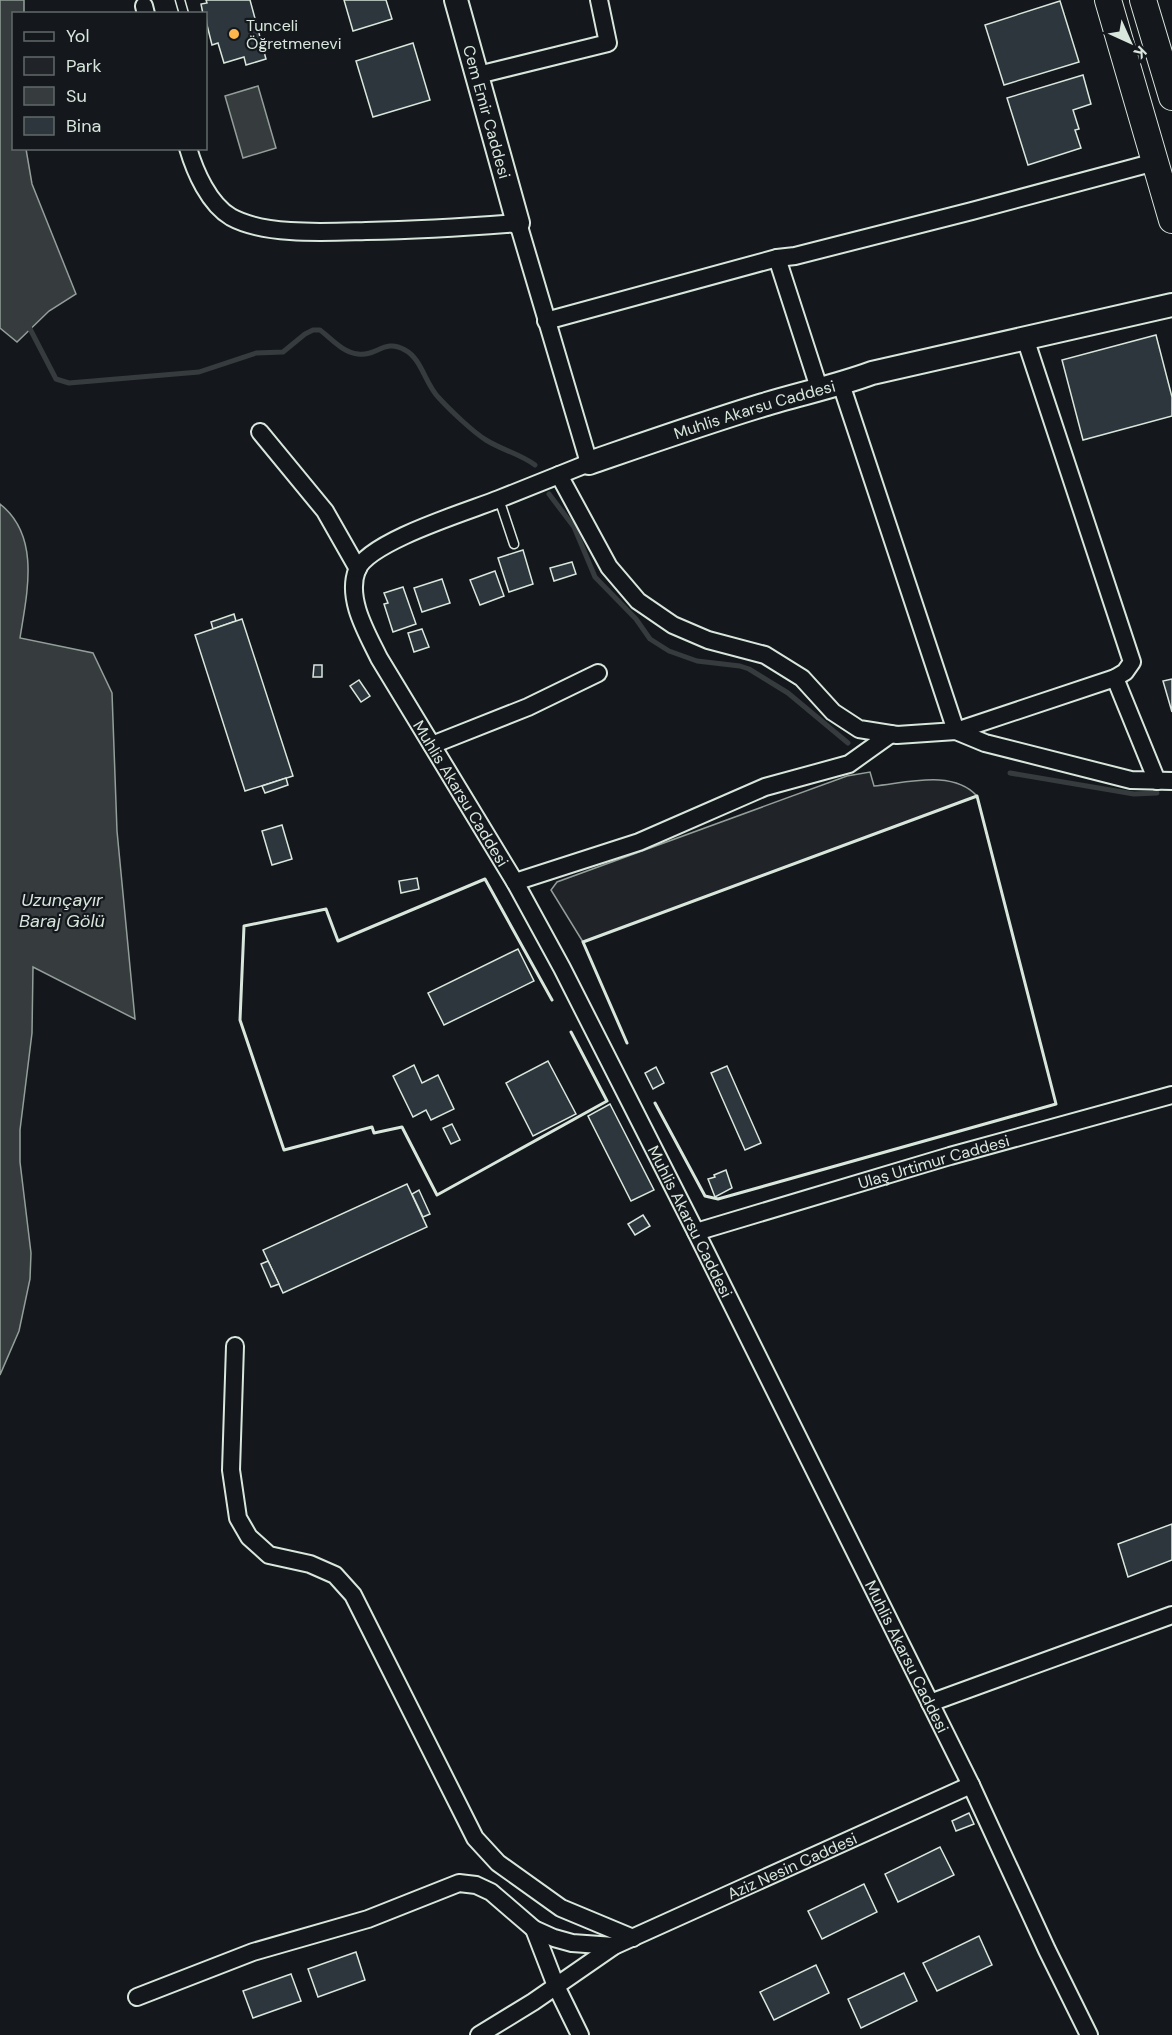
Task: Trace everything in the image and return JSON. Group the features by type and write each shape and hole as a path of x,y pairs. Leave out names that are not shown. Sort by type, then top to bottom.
{"main road":[{"path":"1108,0 1172,220"},
{"path":"1143,0 1172,97"}],"street":[{"name":"Cem Emir Caddesi","path":"456,0 518,223"},
{"path":"478,75 608,43 599,0"},
{"path":"189,150 192,163 214,202 231,217 260,227 312,232 450,229 518,223 589,463"},
{"path":"546,321 777,258 795,256 972,212 1155,162"},
{"path":"777,258 819,388"},
{"name":"Muhlis Akarsu Caddesi","path":"1089,2035 971,1785 696,1232 562,968 515,882 379,658 363,623 354,585 358,569 368,557 386,545 429,525 589,463 709,422 873,373 1172,305"},
{"path":"559,475 609,567 638,601 673,625 708,640 765,655 802,678 833,712 859,729 891,734 956,731 1115,678 1125,672 1132,662 1025,338"},
{"path":"841,384 956,731 985,743 1131,780 1167,784"},
{"path":"260,432 325,511 358,569"},
{"path":"432,744 528,706 598,673"},
{"path":"1115,678 1167,784"},
{"path":"515,882 639,842 765,787 849,764 891,734"},
{"name":"Ulaş Urtimur Caddesi","path":"696,1232 950,1156 1172,1095"},
{"path":"235,1346 231,1470 238,1518 249,1537 269,1555 310,1564 335,1575 353,1595 475,1838 498,1863 561,1908 633,1938"},
{"path":"930,1703 1172,1615"},
{"name":"Aziz Nesin Caddesi","path":"479,2035 614,1946 971,1785"},
{"path":"137,1997 253,1952 368,1919 459,1883 476,1885 491,1892 534,1929 554,1938 572,1943 614,1946"},
{"path":"534,1929 556,1986 579,2035"}],"lane":[{"path":"499,499 514,544"}],"green space":[{"path":"870,772 874,786 942,780 967,788 977,796 583,942 551,890 557,882 847,776"}],"water":[{"path":"0,0 24,0 24,12 12,12 12,150 26,150 32,184 76,294 49,311 17,342 0,328"},
{"path":"258,86 276,148 243,158 225,96"},
{"name":"Uzunçayır Baraj Gölü","path":"0,504 13,517 26,549 28,584 20,638 93,653 112,693 117,831 135,1019 33,967 32,1033 20,1130 20,1162 31,1253 30,1279 19,1331 0,1375"}],"building":[{"name":"Tunceli Öğretmenevi","path":"206,0 250,0 266,59 246,65 244,57 224,63 218,43 212,45 207,25 207,12 203,12 201,4 207,3"},
{"path":"344,0 386,0 392,19 353,31"},
{"path":"1060,1 1079,62 1004,85 985,25"},
{"path":"413,43 430,100 373,117 356,61"},
{"path":"1083,75 1091,104 1073,110 1079,129 1075,130 1081,148 1028,165 1007,98"},
{"path":"1156,335 1172,397 1172,416 1083,440 1062,360"},
{"path":"523,550 533,584 509,592 498,558"},
{"path":"572,562 576,574 554,581 550,568"},
{"path":"495,571 504,596 480,605 470,580"},
{"path":"442,579 450,603 422,612 414,588"},
{"path":"403,587 416,624 393,632 384,604 388,603 384,593"},
{"path":"234,614 236,621 213,629 211,622"},
{"path":"242,619 293,776 245,791 195,635"},
{"path":"422,629 429,647 414,652 408,633"},
{"path":"314,665 322,665 322,677 313,677"},
{"path":"1172,679 1172,712 1163,681"},
{"path":"359,680 370,696 361,702 350,686"},
{"path":"286,778 288,785 265,793 262,786"},
{"path":"282,825 292,859 272,865 262,831"},
{"path":"417,878 419,889 401,893 399,881"},
{"path":"518,949 534,981 444,1025 428,993"},
{"path":"548,1061 576,1114 533,1136 506,1083"},
{"path":"414,1065 422,1083 438,1075 454,1109 431,1120 426,1110 413,1117 393,1076"},
{"path":"727,1066 761,1143 745,1150 711,1073"},
{"path":"656,1067 664,1083 653,1089 645,1073"},
{"path":"610,1104 654,1190 631,1201 588,1116"},
{"path":"452,1124 460,1140 451,1144 443,1128"},
{"path":"726,1170 732,1188 715,1197 708,1179"},
{"path":"407,1184 427,1227 283,1293 263,1250"},
{"path":"419,1190 430,1214 423,1217 412,1194"},
{"path":"643,1215 650,1226 635,1235 628,1224"},
{"path":"268,1261 279,1284 271,1287 261,1264"},
{"path":"1172,1524 1172,1560 1128,1577 1118,1544"},
{"path":"969,1813 974,1824 956,1831 952,1821"},
{"path":"940,1847 954,1875 898,1902 885,1874"},
{"path":"864,1884 877,1912 822,1939 808,1911"},
{"path":"979,1936 992,1965 937,1991 923,1963"},
{"path":"356,1952 365,1980 318,1997 308,1969"},
{"path":"816,1965 829,1993 774,2020 760,1992"},
{"path":"904,1973 917,2001 861,2028 848,1999"},
{"path":"291,1974 301,2001 253,2018 243,1991"}],"waterway":[{"path":"27,323 56,379 69,383 199,372 256,353 283,352 313,330 320,330 352,353 365,354 386,347 398,347 416,359 434,392 468,426 498,447 535,465"},
{"path":"549,494 574,527 595,577 636,619 650,639 669,651 697,661 749,669 788,693 848,743"},
{"path":"1010,773 1134,794 1157,793"}],"wall":[{"path":"627,1043 583,942 977,796 1056,1104 718,1199 705,1196 655,1103"},
{"path":"552,1000 485,879 338,941 326,909 244,926 240,1020 284,1150 372,1127 374,1133 402,1127 437,1195 607,1101 571,1032"}],"place":[{"name":"Tunceli Öğretmenevi","path":"234,34"}]}
